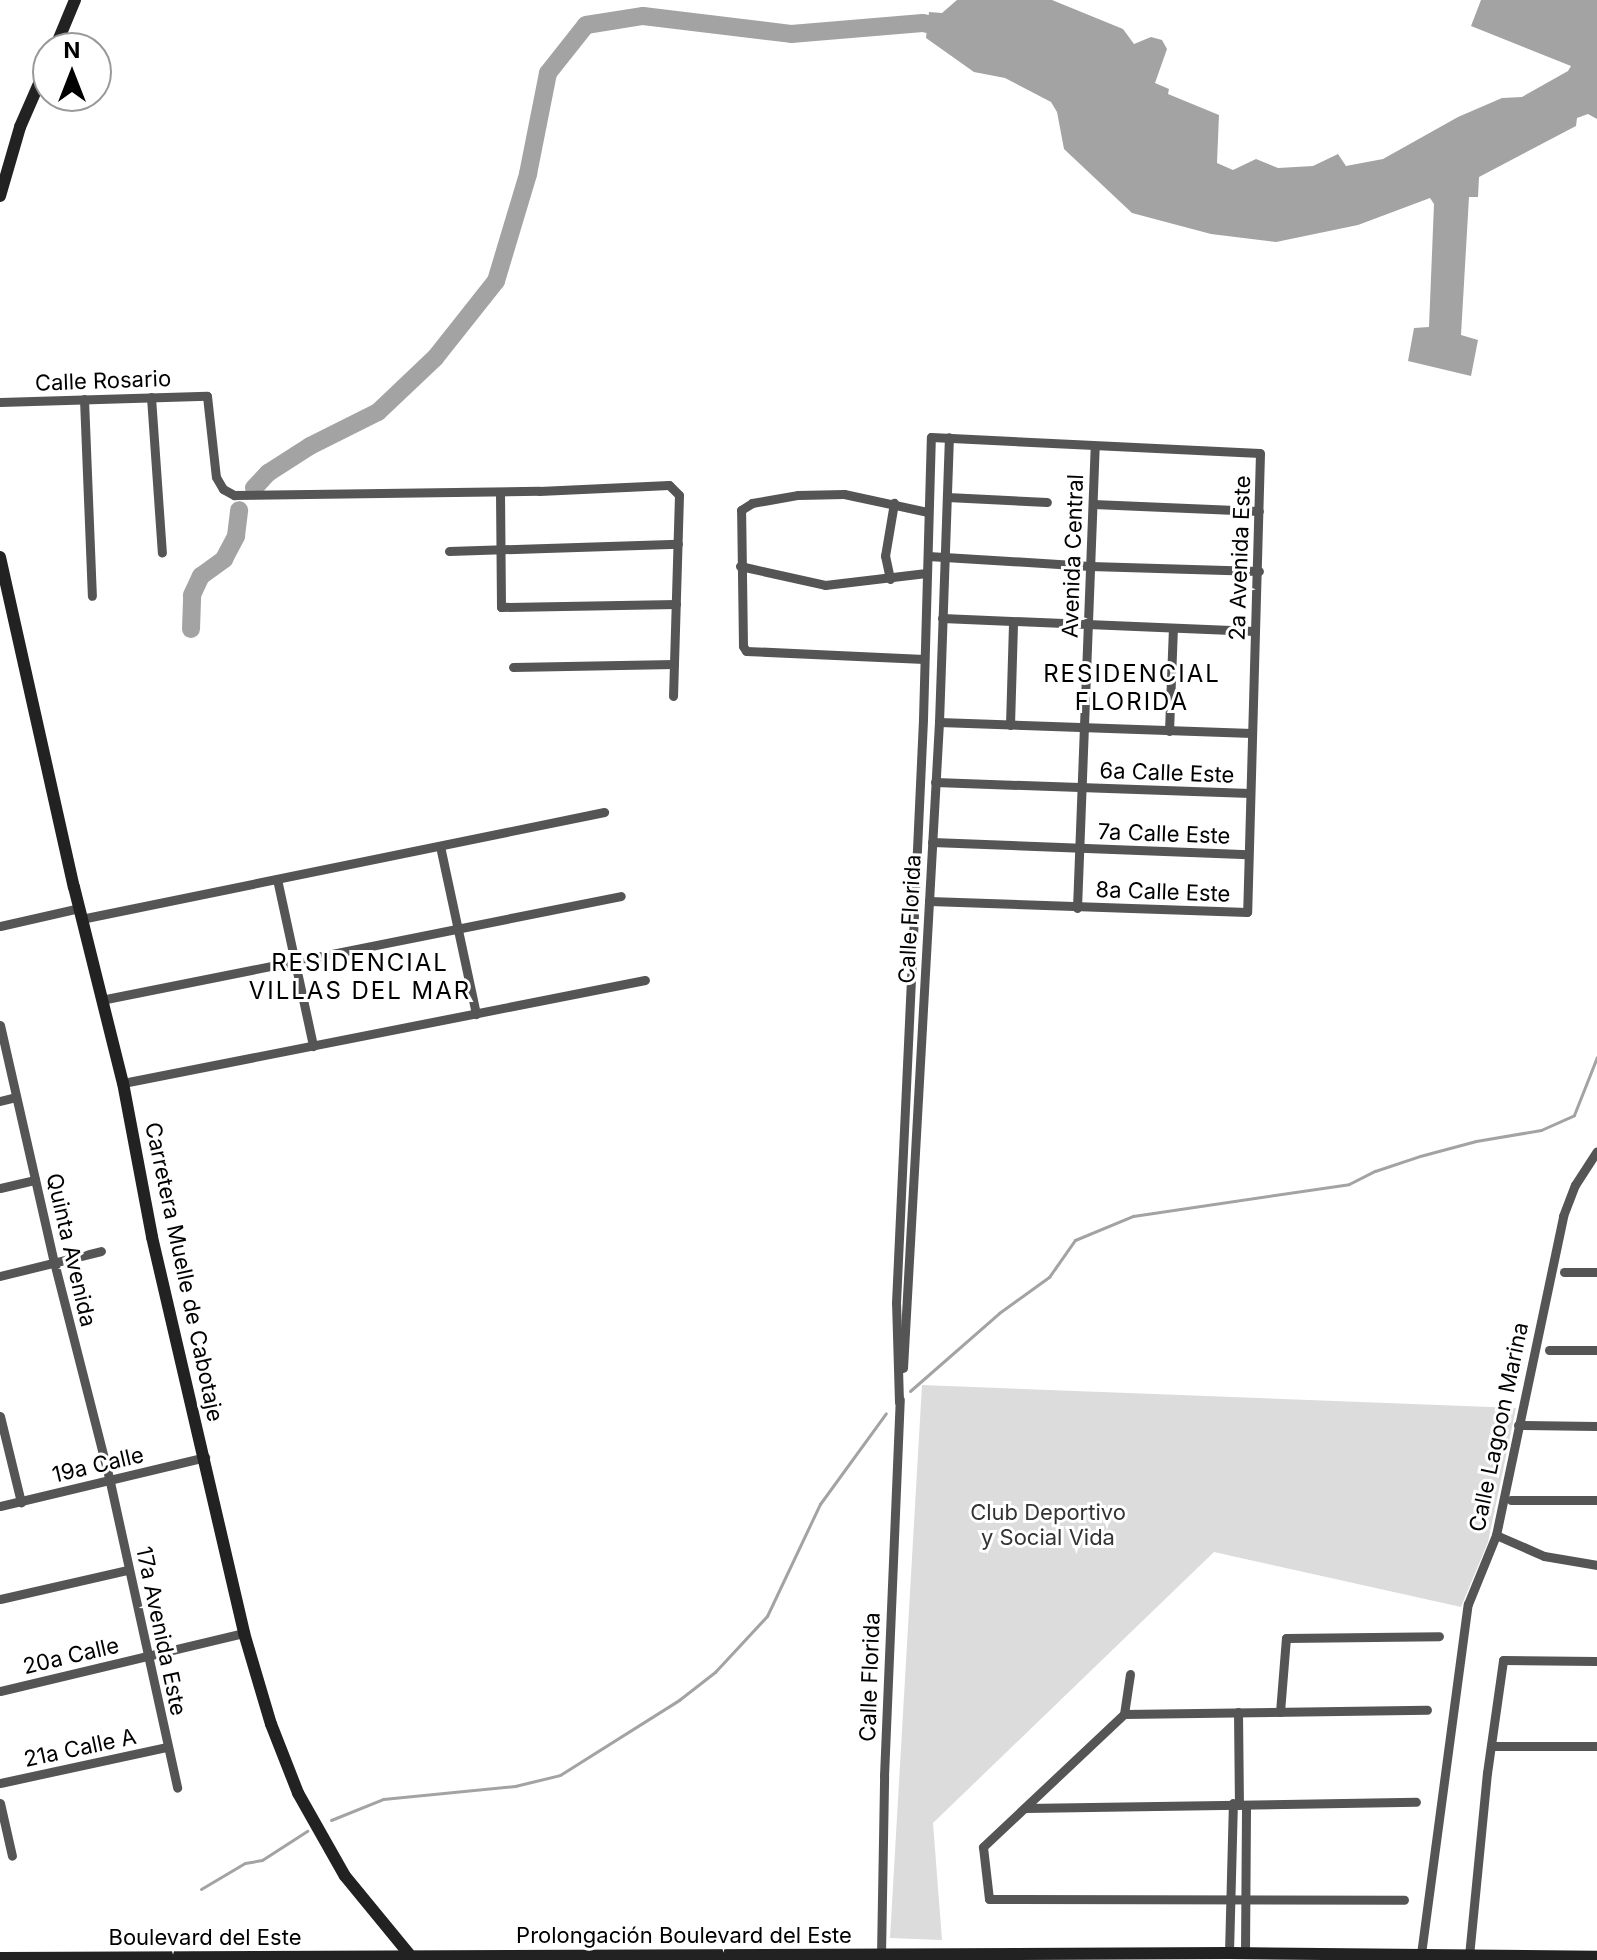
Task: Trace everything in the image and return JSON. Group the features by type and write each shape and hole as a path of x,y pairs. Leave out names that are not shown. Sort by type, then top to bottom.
{"main road":[{"path":"62,32 75,0"},
{"path":"0,196 20,127 32,100"},
{"name":"Carretera Muelle de Cabotaje","path":"0,557 5,608 123,1083 152,1237 244,1633 271,1724 298,1793 345,1876 412,1959"},
{"name":"Prolongación Boulevard del Este","path":"412,1959 881,1955 953,1958 1229,1953 1597,1957"},
{"name":"Boulevard del Este","path":"0,1958 412,1959"}],"street":[{"name":"Calle Rosario","path":"0,402 207,396 216,477 223,489 234,495 500,492"},
{"path":"151,397 162,553"},
{"path":"84,399 92,596"},
{"name":"Calle Florida","path":"881,1955 884,1776 899,1402 896,1303 931,437 949,437 939,722 908,1323 899,1402"},
{"path":"949,437 1095,446"},
{"name":"2a Avenida Este","path":"1095,446 1260,453 1247,912"},
{"name":"Avenida Central","path":"1077,908 1095,446"},
{"path":"673,696 678,544 679,495 669,485 500,492 501,607 676,604"},
{"path":"924,659 746,651 740,566 741,510 745,505 798,495 844,494 928,512"},
{"path":"947,497 1047,502"},
{"path":"890,579 885,556 894,503"},
{"path":"1093,504 1259,511"},
{"path":"449,551 678,544"},
{"path":"928,556 1090,566 1259,571"},
{"path":"740,566 825,585 926,573"},
{"path":"942,618 1255,631"},
{"path":"1010,725 1013,622"},
{"path":"1169,731 1173,628"},
{"path":"513,667 674,664"},
{"path":"939,722 1252,733"},
{"name":"6a Calle Este","path":"935,782 1250,793"},
{"path":"0,926 277,879 604,812"},
{"name":"7a Calle Este","path":"932,842 1248,854"},
{"path":"440,846 476,1014"},
{"path":"277,879 313,1046"},
{"path":"101,1000 621,896"},
{"name":"8a Calle Este","path":"929,901 1247,912"},
{"path":"123,1083 645,980"},
{"name":"Quinta Avenida","path":"0,1025 54,1262 110,1482"},
{"path":"0,1101 16,1097"},
{"name":"Calle Lagoon Marina","path":"1421,1954 1468,1604 1496,1535 1563,1216 1575,1185 1592,1168 1597,1151"},
{"path":"0,1188 35,1180"},
{"path":"0,1276 101,1251"},
{"path":"1564,1272 1597,1272"},
{"path":"1549,1350 1597,1350"},
{"path":"0,1416 21,1502"},
{"path":"1518,1425 1597,1426"},
{"name":"19a Calle","path":"0,1506 205,1457"},
{"name":"17a Avenida Este","path":"110,1482 177,1788"},
{"path":"1511,1500 1597,1500"},
{"path":"1496,1535 1544,1556 1597,1565"},
{"path":"0,1599 128,1570"},
{"name":"20a Calle","path":"0,1691 244,1633"},
{"path":"1280,1712 1286,1638 1439,1636"},
{"path":"1469,1956 1503,1660 1597,1661"},
{"path":"1130,1674 1124,1714 983,1847 989,1899 1404,1900"},
{"path":"1124,1714 1427,1710"},
{"path":"1238,1712 1245,1953"},
{"path":"1491,1746 1597,1746"},
{"name":"21a Calle A","path":"0,1783 167,1747"},
{"path":"1025,1808 1416,1802"},
{"path":"0,1803 12,1856"},
{"path":"1229,1953 1230,1898 1239,1805"}],"green space":[{"name":"Club Deportivo y Social Vida","path":"922,1385 1516,1408 1488,1542 1461,1607 1214,1552 933,1823 942,1940 890,1938"}],"shaded area":[{"path":"957,0 1052,0 1123,29 1134,44 1151,37 1162,40 1167,49 1155,83 1169,89 1168,94 1219,115 1217,163 1233,170 1256,159 1278,168 1313,166 1338,154 1346,166 1383,159 1458,117 1502,98 1522,97 1568,71 1571,66 1471,26 1481,0 1597,0 1597,119 1588,114 1577,118 1576,126 1479,177 1478,197 1469,197 1461,335 1478,340 1471,376 1408,361 1414,328 1429,327 1434,204 1430,198 1358,225 1276,242 1211,234 1132,213 1064,149 1057,112 1051,102 1005,78 974,72 926,38 929,12 942,13"}],"waterway":[{"path":"254,488 268,473 310,446 378,412 435,358 496,281 528,174 548,73 586,25 643,16 791,34 923,23 948,29"},
{"path":"191,629 192,595 201,576 224,559 236,536 239,510"},
{"path":"910,1391 999,1313 1049,1277 1075,1240 1133,1216 1349,1184 1375,1171 1420,1156 1476,1141 1541,1130 1574,1115 1597,1057"},
{"path":"331,1820 383,1799 515,1786 560,1775 679,1700 715,1672 767,1616 820,1504 886,1413"},
{"path":"201,1889 245,1863 262,1860 307,1831"}],"district":[{"name":"RESIDENCIAL FLORIDA","path":"1132,688"},
{"name":"RESIDENCIAL VILLAS DEL MAR","path":"360,977"}]}
